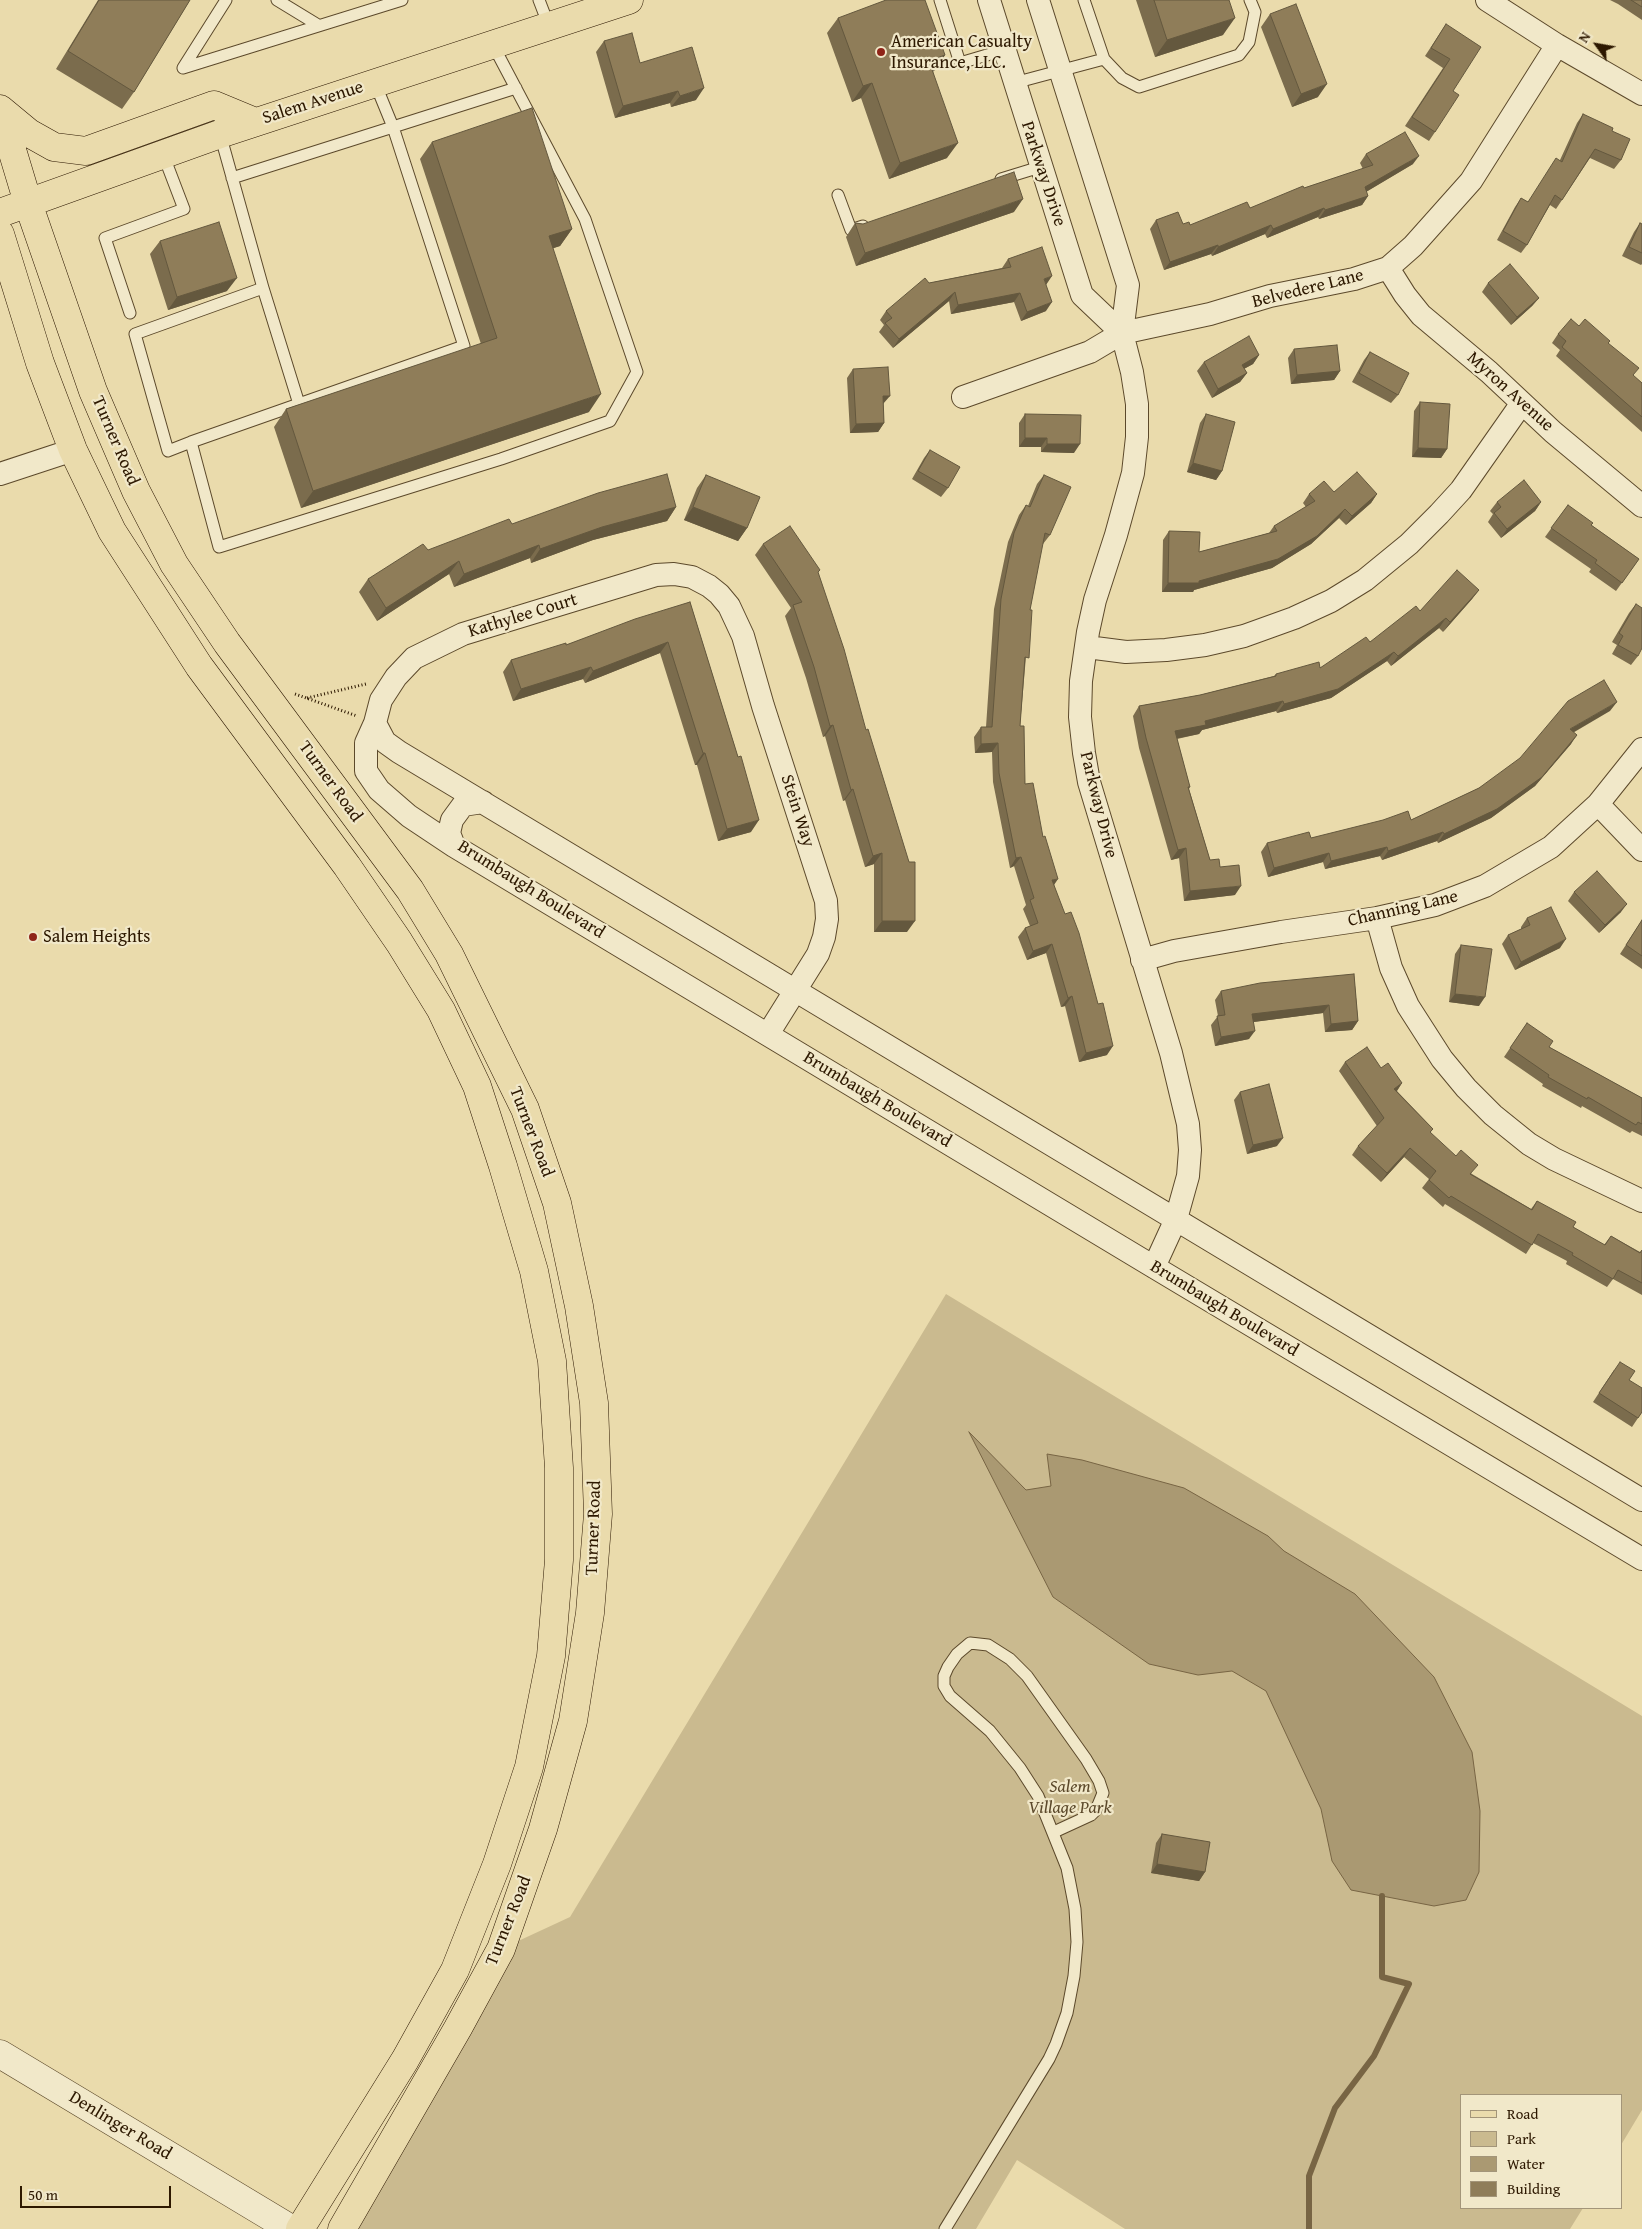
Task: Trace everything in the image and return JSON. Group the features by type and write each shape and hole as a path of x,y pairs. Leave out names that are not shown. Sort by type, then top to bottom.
{"main road":[{"name":"Salem Avenue","path":"0,213 255,122 629,0"},
{"path":"0,109 29,133 54,147 86,151 214,106 255,122"},
{"name":"Turner Road","path":"0,109 28,203 93,390 136,492 174,564 227,643 410,890 449,954 488,1029 525,1109 557,1203 579,1306 594,1403 598,1514 590,1613 573,1720 543,1829 501,1949 458,2028 342,2229"},
{"name":"Turner Road","path":"0,234 9,286 73,450 112,531 199,666 347,866 399,942 441,1010 477,1086 503,1166 534,1272 552,1362 559,1468 559,1560 551,1656 529,1767 497,1864 455,1970 405,2060 300,2229"}],"street":[{"name":"Parkway Drive","path":"988,0 1082,295 1122,333"},
{"name":"Parkway Drive","path":"1038,0 1128,285 1122,333 1132,372 1137,404 1133,474 1095,600 1081,681 1080,717 1089,782 1171,1054 1188,1124 1190,1150 1188,1176 1176,1219 1154,1267"},
{"path":"1487,0 1557,46 1642,94"},
{"name":"Belvedere Lane","path":"963,398 1090,352 1122,333 1210,314 1270,296 1354,278 1388,268 1413,246 1471,181 1557,46"},
{"name":"Myron Avenue","path":"1388,268 1405,295 1422,315 1553,432 1642,506"},
{"path":"1086,647 1126,652 1166,650 1205,645 1244,636 1294,618 1331,601 1365,580 1409,544 1439,514 1461,490 1522,403"},
{"path":"0,474 73,450"},
{"name":"Kathylee Court","path":"454,846 409,816 379,790 366,771 366,743 375,723 381,700 396,677 414,658 463,634 656,575 674,574 692,577 709,586"},
{"name":"Stein Way","path":"709,586 729,606 743,636 762,706 826,901 827,919 824,937 818,954 797,991 768,1034"},
{"path":"375,723 385,742 1642,1500"},
{"name":"Channing Lane","path":"1142,960 1174,952 1281,932 1377,918 1435,906 1485,886 1551,847 1598,804 1642,749"},
{"name":"Brumbaugh Boulevard","path":"483,802 462,805 452,820 449,833 454,846 1642,1559"},
{"path":"1598,804 1642,850"},
{"path":"1377,918 1391,968 1408,1006 1442,1059 1466,1088 1493,1115 1529,1144 1554,1159 1642,1201"},
{"name":"Denlinger Road","path":"0,2054 291,2229"}],"lane":[{"path":"226,0 183,68 394,1"},
{"path":"277,0 318,25"},
{"path":"539,0 549,26"},
{"path":"940,0 960,63 1004,50"},
{"path":"1084,0 1104,59 1122,78 1139,87 1239,55 1249,42 1255,12 1250,0"},
{"path":"191,442 219,547 501,458 610,421 637,372 585,219 493,45"},
{"path":"1014,83 1104,59"},
{"path":"262,288 135,334 168,450 464,346 393,127 376,82"},
{"path":"232,178 516,88"},
{"path":"220,134 262,288 300,404"},
{"path":"130,313 105,238 184,209 163,154"},
{"path":"989,182 1040,168"},
{"path":"838,195 851,230 870,224"},
{"path":"945,2229 1049,2059 1067,2013 1074,1976 1077,1942 1075,1909 1067,1868 1038,1796 1020,1768 990,1731 950,1696 944,1686 944,1676 948,1667 957,1654 970,1643 988,1645 1010,1659 1027,1676 1086,1759 1099,1781 1102,1794 1096,1810 1091,1815 1054,1832"}],"path":[{"path":"306,698 396,677"},
{"path":"293,693 375,723"}],"green space":[{"name":"Salem Village Park","path":"946,1294 1642,1716 1642,2110 1622,2143 1622,2094 1460,2094 1460,2209 1582,2209 1570,2229 1125,2229 1017,2160 976,2229 342,2229 501,1949 570,1917"}],"water":[{"path":"969,1432 1026,1490 1051,1486 1047,1454 1082,1460 1184,1488 1268,1536 1284,1551 1355,1594 1434,1677 1472,1752 1480,1811 1479,1872 1466,1900 1434,1906 1351,1890 1332,1861 1321,1809 1266,1691 1232,1671 1198,1675 1149,1664 1053,1597"}],"building":[{"path":"99,0 190,0 134,92 68,51"},
{"path":"886,0 925,0 945,55 929,61 958,143 900,163 872,83 863,86 838,18"},
{"path":"1154,0 1229,0 1235,18 1167,40"},
{"path":"1631,0 1642,0 1642,7"},
{"path":"1296,4 1327,84 1301,94 1270,14"},
{"path":"1446,24 1481,47 1453,91 1459,95 1435,132 1412,117 1450,59 1431,48"},
{"path":"632,33 640,63 692,47 704,88 680,96 678,91 623,106 604,41"},
{"path":"532,108 572,229 549,236 601,394 313,491 286,409 497,338 432,142"},
{"path":"1583,114 1613,128 1612,131 1630,139 1621,160 1595,149 1562,200 1555,195 1527,245 1503,231 1521,198 1528,202 1556,158 1562,162"},
{"path":"1405,132 1419,156 1365,187 1368,196 1325,210 1324,208 1273,229 1271,225 1218,247 1218,245 1170,262 1156,220 1178,212 1183,224 1189,222 1190,225 1247,202 1250,208 1303,186 1304,188 1373,165 1366,154"},
{"path":"1014,172 1023,199 865,253 855,223 863,224"},
{"path":"219,222 237,278 177,297 160,241"},
{"path":"1640,223 1642,224 1642,253 1629,247"},
{"path":"1042,247 1052,276 1044,279 1052,302 1027,312 1020,293 958,305 955,292 899,339 885,323 892,318 886,311 925,278 929,283 1011,267 1008,259"},
{"path":"1510,264 1539,298 1517,317 1488,283"},
{"path":"1571,319 1579,326 1585,319 1610,341 1608,343 1639,368 1633,375 1642,383 1642,417 1562,347 1566,341 1558,334"},
{"path":"1249,336 1259,355 1242,365 1247,373 1218,389 1204,362"},
{"path":"1337,345 1340,371 1297,375 1294,349"},
{"path":"1370,352 1409,373 1398,395 1359,373"},
{"path":"888,367 890,396 883,396 884,423 856,424 853,369"},
{"path":"1420,402 1450,404 1447,449 1418,448"},
{"path":"1025,414 1081,415 1080,444 1047,444 1047,438 1025,438"},
{"path":"1206,414 1235,422 1222,471 1193,463"},
{"path":"930,450 960,467 948,488 918,471"},
{"path":"1357,472 1377,494 1352,516 1345,509 1317,536 1278,559 1199,581 1199,583 1168,583 1169,531 1200,532 1199,552 1277,531 1274,526 1315,501 1309,494 1324,481 1334,492"},
{"path":"667,474 676,507 602,527 540,549 539,545 464,574 459,561 386,608 368,579 423,544 428,550 509,519 512,524 598,493"},
{"path":"706,475 760,497 747,528 693,507"},
{"path":"1044,475 1071,487 1050,535 1045,533 1030,610 1032,610 1029,658 1025,657 1020,726 1024,726 1025,784 1033,783 1043,837 1045,836 1058,879 1052,880 1065,914 1071,912 1079,933 1098,1004 1103,1003 1113,1046 1086,1053 1072,996 1068,998 1052,944 1033,951 1025,928 1038,923 1030,900 1034,898 1021,857 1016,858 999,773 998,743 981,744 981,727 992,727 1001,599 1014,533 1026,505 1030,507"},
{"path":"1524,480 1541,502 1507,529 1494,513 1501,507 1497,502"},
{"path":"1568,505 1593,523 1591,525 1639,559 1622,583 1595,563 1597,560 1551,528"},
{"path":"790,526 820,570 818,572 844,649 866,730 868,729 909,862 915,862 915,921 882,921 882,853 873,856 853,789 851,790 833,725 830,726 814,667 793,605 802,602 763,544"},
{"path":"1457,570 1479,590 1450,622 1446,618 1398,656 1394,652 1338,689 1284,704 1283,701 1205,721 1206,725 1175,731 1190,787 1188,787 1210,860 1219,859 1220,867 1239,865 1241,886 1190,891 1186,848 1178,850 1146,738 1139,706 1200,695 1276,676 1276,674 1319,662 1320,668 1366,637 1370,642 1416,606 1420,611"},
{"path":"690,602 738,757 741,756 759,820 727,829 705,753 703,753 668,642 593,671 591,667 521,689 511,660 566,643 566,645 635,619"},
{"path":"1636,604 1642,608 1642,648 1638,656 1618,645 1623,636 1619,633"},
{"path":"1604,680 1617,702 1570,729 1577,735 1542,777 1497,809 1444,834 1443,832 1388,851 1387,847 1331,861 1329,853 1274,868 1267,843 1309,832 1311,838 1383,820 1408,811 1411,820 1479,788 1520,758 1568,701"},
{"path":"1597,871 1627,904 1605,925 1574,892"},
{"path":"1551,907 1566,939 1521,962 1508,935 1530,925 1527,918"},
{"path":"1642,920 1642,956 1626,945"},
{"path":"1461,945 1492,949 1485,997 1455,994"},
{"path":"1354,974 1358,1021 1331,1024 1329,1005 1252,1014 1255,1031 1221,1037 1217,1016 1225,1015 1221,991 1260,983"},
{"path":"1527,1023 1553,1041 1549,1047 1642,1098 1642,1124 1638,1122 1636,1125 1588,1097 1587,1099 1548,1077 1549,1075 1510,1048"},
{"path":"1367,1047 1381,1068 1388,1063 1402,1083 1394,1089 1433,1129 1430,1132 1456,1156 1461,1150 1478,1165 1470,1174 1532,1210 1537,1201 1576,1222 1573,1227 1605,1245 1611,1236 1640,1253 1642,1250 1642,1283 1618,1270 1613,1279 1572,1255 1573,1253 1538,1234 1532,1245 1451,1196 1449,1198 1429,1180 1436,1171 1410,1148 1387,1173 1358,1146 1384,1118 1345,1062"},
{"path":"1269,1084 1283,1138 1253,1145 1240,1092"},
{"path":"1620,1362 1635,1371 1629,1380 1642,1388 1642,1412 1638,1418 1599,1393"},
{"path":"1162,1834 1210,1842 1205,1872 1157,1864"}],"waterway":[{"path":"1309,2229 1309,2176 1335,2108 1374,2056 1409,1984 1382,1977 1382,1896"}],"place":[{"name":"American Casualty Insurance, LLC.","path":"881,52"},
{"name":"Salem Heights","path":"33,937"}]}
